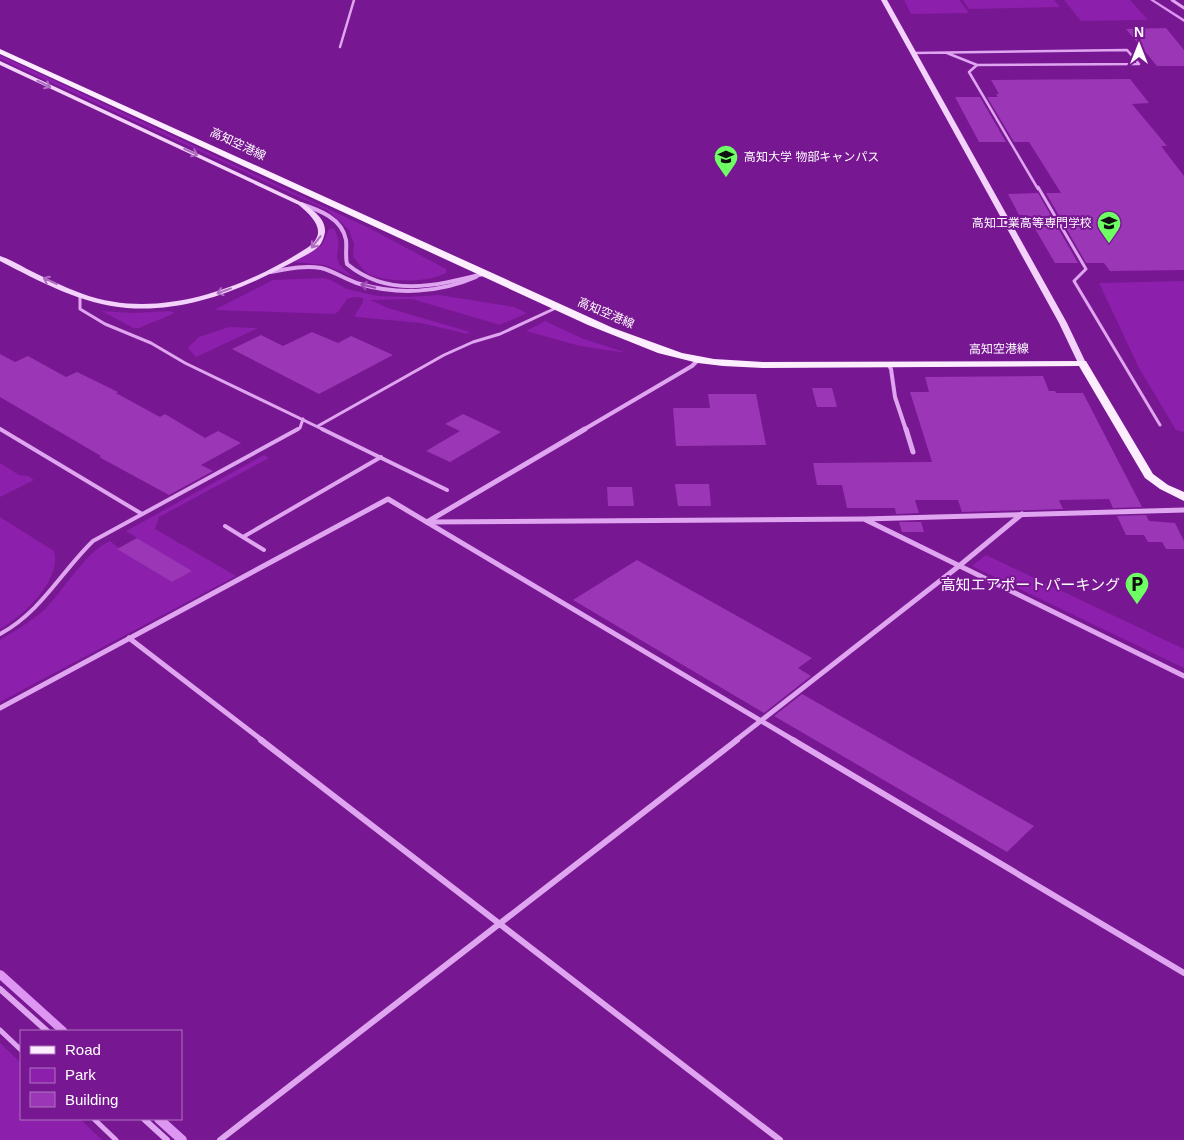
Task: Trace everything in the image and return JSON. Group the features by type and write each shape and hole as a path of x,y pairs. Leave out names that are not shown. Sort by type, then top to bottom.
{"main road":[{"name":"高知空港線","path":"0,51 483,274 635,340 674,354 698,360 764,365 1082,363"},
{"path":"1082,363 1149,476 1164,487 1184,497"}],"street":[{"path":"884,0 1063,323 1082,363"},
{"path":"1172,0 1184,8"},
{"path":"0,62 301,204 322,210 338,224 345,237 346,264 366,279 391,284 424,285 483,274"},
{"path":"0,258 80,295 104,303 180,302 222,293 269,272 317,244 321,237 322,228 318,220 301,204"},
{"path":"269,272 296,268 321,268 359,284 373,288 400,291 426,290 464,284 483,274"},
{"path":"426,522 692,366 698,360"},
{"path":"888,364 913,452"},
{"path":"0,708 388,499 1184,973"},
{"path":"426,522 864,518 1184,510"},
{"path":"220,1140 761,721 959,566 1022,514"},
{"path":"864,518 1184,676"},
{"path":"129,638 780,1140"},
{"path":"0,989 46,1030"},
{"path":"145,1120 167,1140"}],"lane":[{"path":"340,47 354,0"},
{"path":"913,53 1127,50 1139,64 977,66 947,53"},
{"path":"977,66 970,72 1086,269 1074,281 1160,425"},
{"path":"80,295 80,309 114,329 150,343 185,363 318,426 446,490"},
{"path":"318,426 444,355 472,342 500,334 558,307"},
{"path":"0,634 13,627 36,608 74,559 93,541 300,428 303,419"},
{"path":"0,429 142,514"},
{"path":"243,537 380,457"},
{"path":"225,526 264,550"},
{"path":"0,1030 20,1049"},
{"path":"95,1120 116,1140"}],"green space":[{"path":"904,0 959,0 969,13 911,14"},
{"path":"963,0 1054,0 1060,7 969,9"},
{"path":"1064,0 1130,0 1148,20 1081,21"},
{"path":"0,55 369,228 446,269 446,273 420,280 390,279 370,275 353,257 354,244 349,230 327,210 0,59"},
{"path":"329,229 334,229 338,237 337,259 340,265 356,278 325,265 294,262 322,245"},
{"path":"324,278 347,289 377,296 439,295 514,307 527,313 500,325 412,299 370,300 388,308 470,332 467,334 421,323 356,317 355,315 363,302 363,298 354,297 347,299 338,312 334,314 214,310 273,280"},
{"path":"1184,281 1184,432 1176,430 1139,368 1099,283"},
{"path":"102,311 132,313 170,311 175,313 139,328 133,328"},
{"path":"545,321 581,338 627,353 580,346 526,331"},
{"path":"229,327 258,328 196,357 188,348 199,337"},
{"path":"264,455 269,458 159,517 155,529 236,576 0,702 0,640 29,622 45,609 83,563 110,541 118,549 172,582 191,571 126,531"},
{"path":"0,463 19,475 28,476 34,480 0,497"},
{"path":"0,517 54,551 55,562 52,574 39,596 19,615 0,629"},
{"path":"986,555 1184,649 1184,668 972,566"},
{"path":"0,1043 20,1062 20,1120 81,1120 102,1140 0,1140"}],"building":[{"path":"1166,28 1184,50 1184,66 1157,66 1126,29"},
{"path":"1130,79 1149,103 1132,104 1167,146 1161,146 1184,176 1184,270 1110,271 1104,263 1086,263 1046,193 1061,193 1029,142 1014,142 987,97 998,97 996,94 999,94 991,80"},
{"path":"955,97 980,97 1006,142 979,142"},
{"path":"1038,193 1078,263 1055,263 1027,215 1019,215 1008,194"},
{"path":"312,332 338,343 351,336 393,355 319,394 232,349 261,335 283,346"},
{"path":"0,354 15,362 28,356 66,377 77,372 118,392 116,393 160,417 165,414 205,438 218,431 241,443 201,465 213,471 169,495 99,457 101,456 0,397"},
{"path":"1043,376 1049,391 1055,391 1056,393 1083,393 1142,507 1113,508 1109,499 1059,500 1063,509 962,512 958,500 915,500 919,513 896,514 895,508 847,508 842,485 817,485 813,463 932,462 910,392 929,392 925,377"},
{"path":"812,388 832,388 837,407 817,407"},
{"path":"708,394 756,394 766,445 676,446 673,408 710,408"},
{"path":"463,414 501,432 450,462 426,451 460,431 445,424"},
{"path":"675,484 709,484 711,506 678,506"},
{"path":"607,487 632,487 634,506 608,506"},
{"path":"1146,515 1149,521 1175,523 1184,541 1184,549 1166,549 1162,542 1148,542 1144,535 1126,535 1117,516"},
{"path":"899,522 921,522 924,532 902,532"},
{"path":"137,538 192,571 172,582 117,549"},
{"path":"637,560 812,658 798,668 811,676 764,713 573,600"},
{"path":"802,694 1034,826 1007,852 774,716"}],"waterway":[{"path":"1152,0 1184,21"},
{"path":"0,974 62,1030"},
{"path":"160,1120 182,1140"}],"place":[{"name":"高知大学 物部キャンパス","path":"726,178"},
{"name":"高知工業高等専門学校","path":"1109,244"},
{"name":"高知エアポートパーキング","path":"1137,605"}]}
